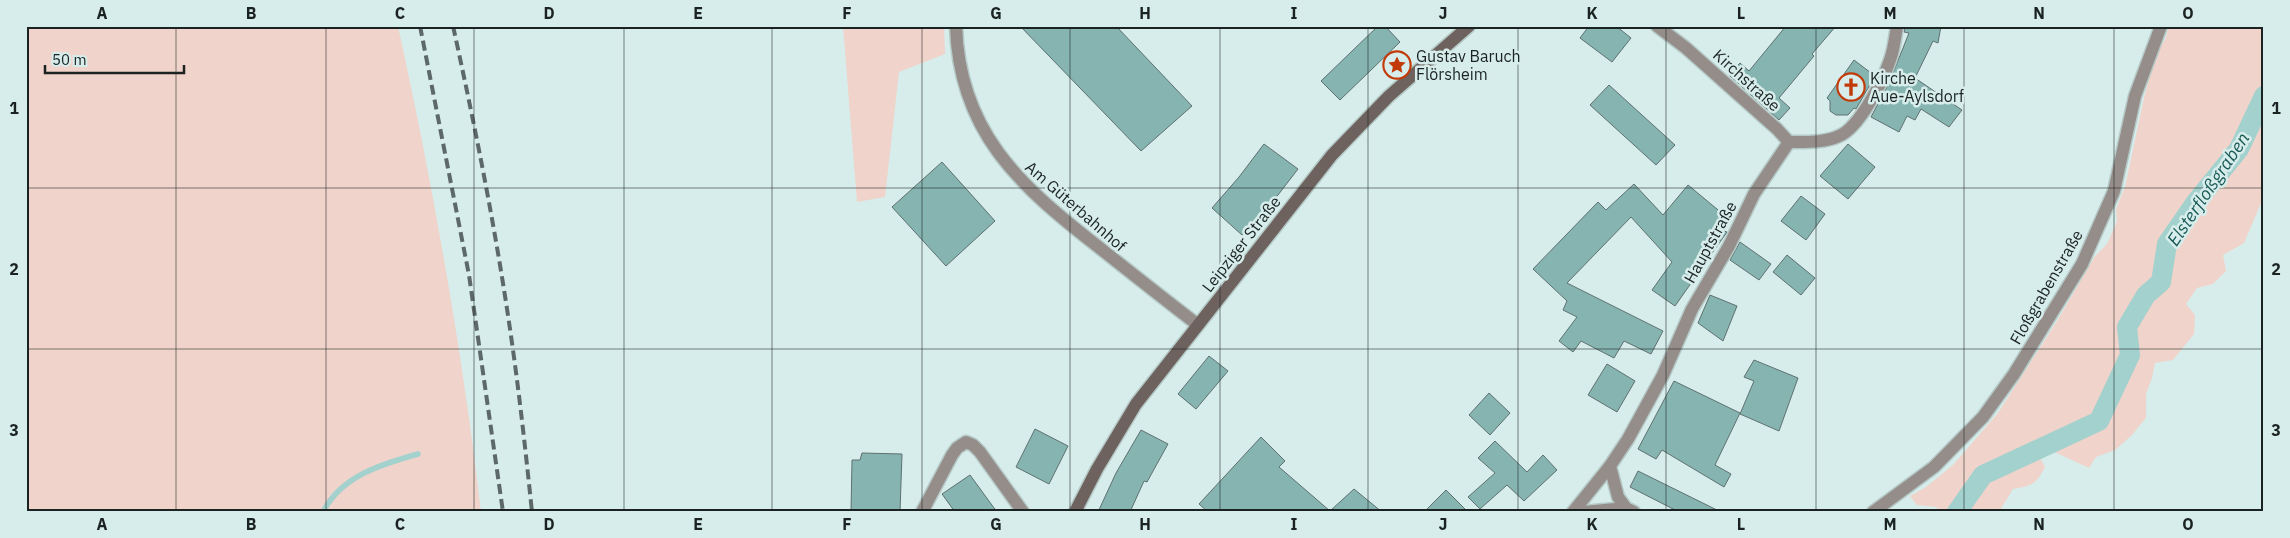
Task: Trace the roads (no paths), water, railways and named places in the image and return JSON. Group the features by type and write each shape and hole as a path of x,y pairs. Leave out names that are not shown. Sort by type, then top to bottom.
{"street":[{"name":"Am Güterbahnhof","path":"956,26 960,68 972,105 987,138 1009,168 1059,216 1198,325"},
{"name":"Leipziger Straße","path":"1075,512 1122,426 1152,382 1350,136 1388,96 1469,26"},
{"name":"Kirchstraße","path":"1657,26 1686,48 1777,129 1789,142"},
{"path":"1789,142 1830,139 1846,132 1853,125 1872,96 1890,61 1897,26"},
{"name":"Floßgrabenstraße","path":"1873,512 1934,467 1983,417 2014,374 2082,264 2114,192 2135,96 2161,26"},
{"name":"Hauptstraße","path":"1573,512 1610,466 1656,388 1692,308 1729,246 1754,194 1789,142"},
{"path":"922,512 952,455 957,448 966,442 973,445 980,452 1023,512"},
{"path":"1610,466 1618,498 1630,510"},
{"path":"1584,512 1630,510"}],"waterway":[{"name":"Elsterfloßgraben","path":"1957,512 1983,475 2099,421 2130,355 2127,327 2146,295 2161,282 2167,244 2196,202 2239,149 2264,96"},
{"path":"323,512 340,489 351,480 377,467 418,454"}],"railway":[{"path":"420,26 469,275 503,512"},
{"path":"453,26 478,144 500,263 518,385 532,512"}],"place":[{"name":"Gustav Baruch Flörsheim","path":"1397,65"},
{"name":"Kirche Aue-Aylsdorf","path":"1851,87"}]}
